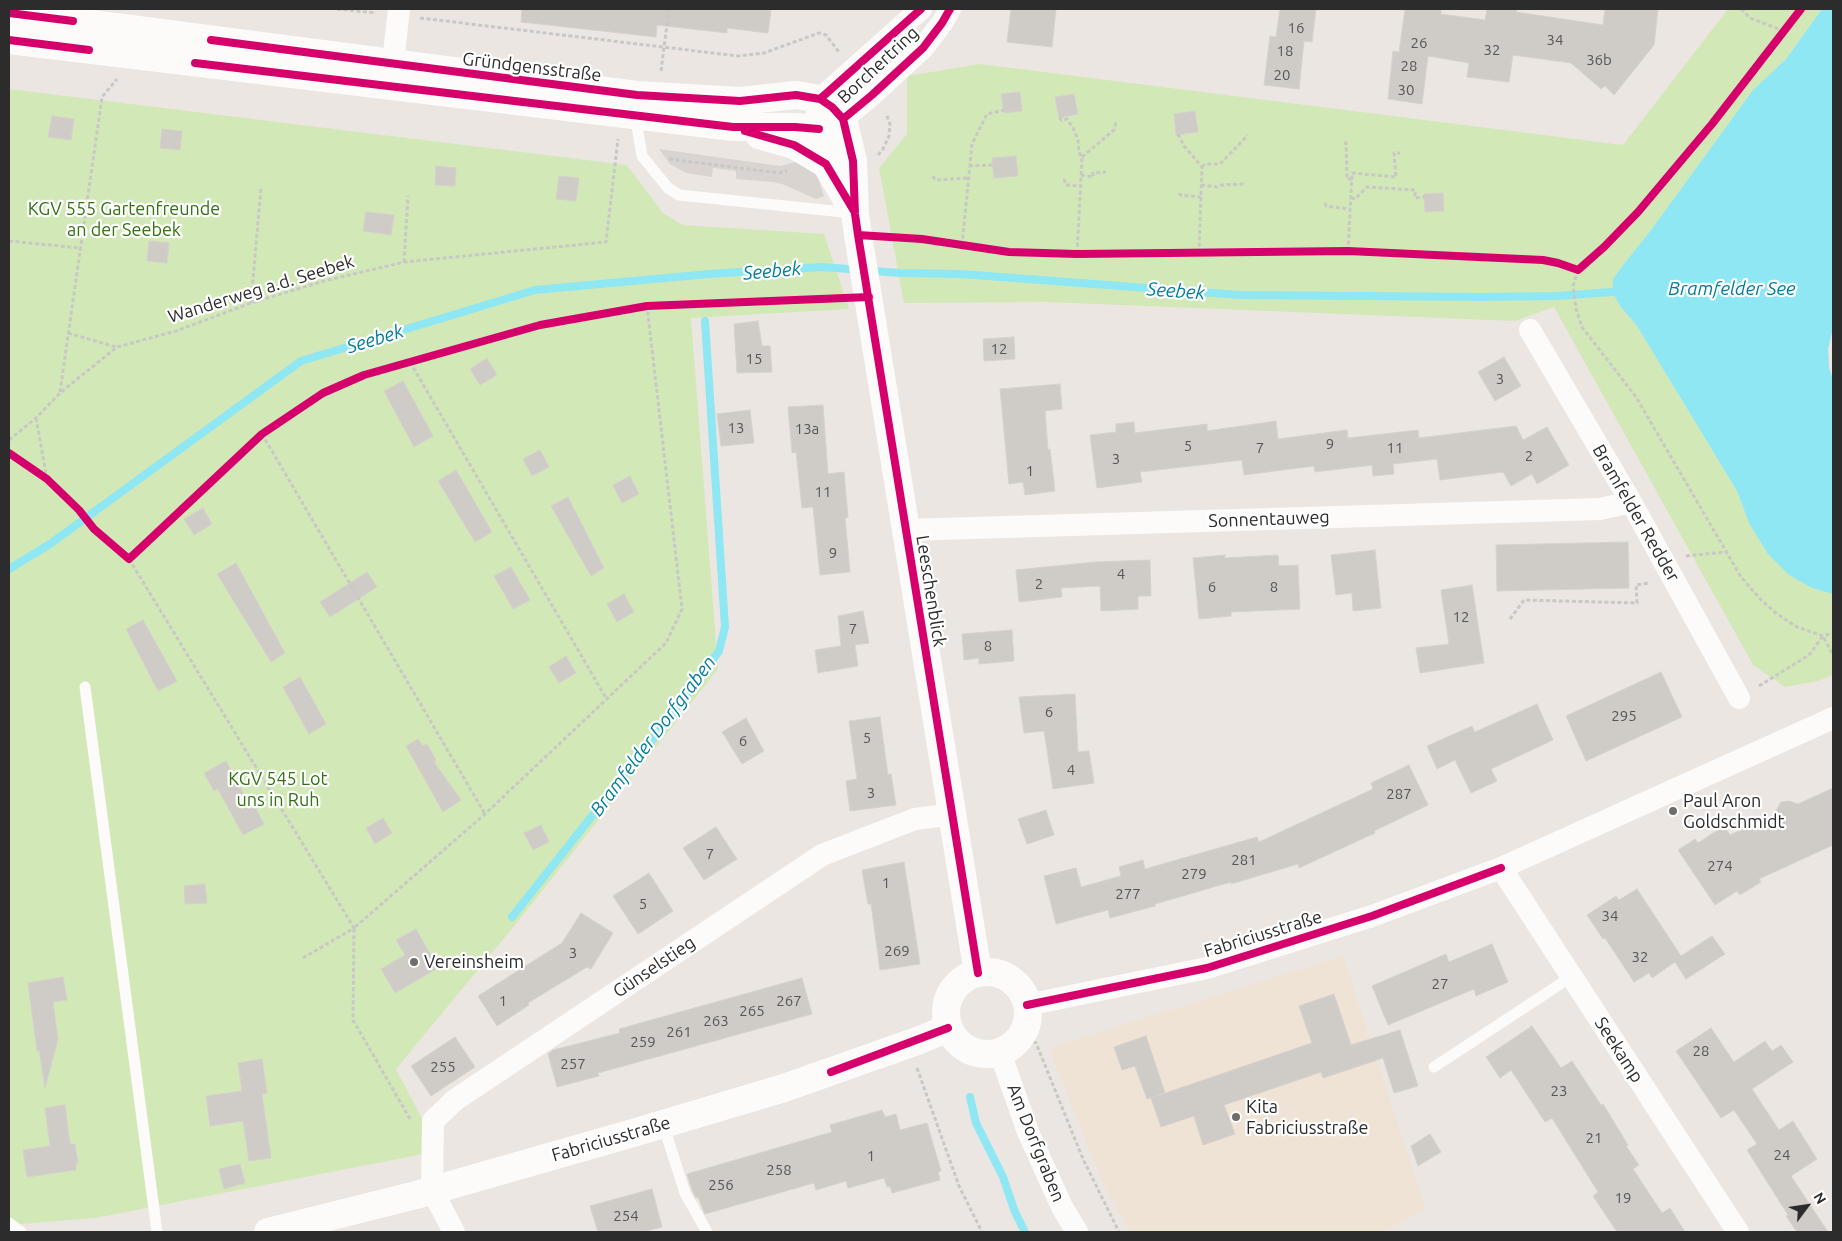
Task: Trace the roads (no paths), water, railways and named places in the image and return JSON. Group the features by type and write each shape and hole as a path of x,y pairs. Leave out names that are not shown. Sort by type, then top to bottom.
{"street":[{"path":"391,75 399,9"},
{"name":"Borchertring","path":"820,99 921,9"},
{"name":"Borchertring","path":"831,124 872,95 923,48 950,9"},
{"name":"Gründgensstraße","path":"9,13 391,75 637,105 733,128 794,146 826,164"},
{"name":"Gründgensstraße","path":"9,40 137,56 391,75"},
{"name":"Gründgensstraße","path":"637,105 740,101 796,95 820,99"},
{"path":"820,99 831,124 826,164"},
{"name":"Gründgensstraße","path":"733,128 795,127 831,124"},
{"name":"Leeschenblick","path":"831,124 853,161 858,233 978,973"},
{"name":"Leeschenblick","path":"826,164 858,233"},
{"name":"Bramfelder Redder","path":"1530,330 1663,558 1739,698"},
{"name":"Sonnentauweg","path":"906,530 1600,509 1631,502"},
{"name":"Fabriciusstraße","path":"1027,1005 1214,966 1372,916 1501,868 1833,718"},
{"name":"Günselstieg","path":"432,1190 433,1121 455,1100 822,855 915,819 953,814"},
{"name":"Seekamp","path":"1501,868 1738,1232"},
{"path":"992,972 1005,976 1016,984 1024,995 1027,1005 1027,1022 1022,1035 1013,1045 1000,1052 982,1053 964,1047 955,1039 948,1028 946,1004 951,993 967,977 978,973 992,972"},
{"name":"Fabriciusstraße","path":"268,1232 432,1190 784,1088 909,1044 948,1028"},
{"name":"Am Dorfgraben","path":"1000,1052 1028,1132 1062,1207 1077,1232"},
{"path":"432,1190 454,1232"}],"lane":[{"path":"637,105 642,156 668,188 679,195 858,233"},
{"path":"85,687 156,1232"},
{"path":"1434,1067 1571,977"},
{"path":"662,1124 685,1192 707,1232"},
{"path":"9,1223 22,1232"}],"water":[{"name":"Bramfelder See","path":"1822,9 1833,9 1833,328 1828,349 1829,367 1833,380 1833,594 1812,588 1789,575 1768,554 1749,523 1737,491 1637,326 1621,307 1612,292 1613,279 1620,269 1651,230 1753,90 1786,59"}],"waterway":[{"name":"Seebek","path":"9,569 50,544 301,361 535,290 709,274 822,267 900,273 961,274 1240,295 1481,297 1558,296 1612,292"},
{"name":"Bramfelder Dorfgraben","path":"512,917 668,720 719,651 725,627 705,321"},
{"path":"970,1097 976,1123 1003,1177 1015,1212 1025,1232"}],"place":[{"name":"Paul Aron Goldschmidt","path":"1673,811"},
{"name":"Vereinsheim","path":"414,962"},
{"name":"Kita Fabriciusstraße","path":"1236,1117"}],"park label":[{"name":"KGV 555 Gartenfreunde an der Seebek","path":"124,219"},
{"name":"KGV 545 Lot uns in Ruh","path":"278,790"}]}
